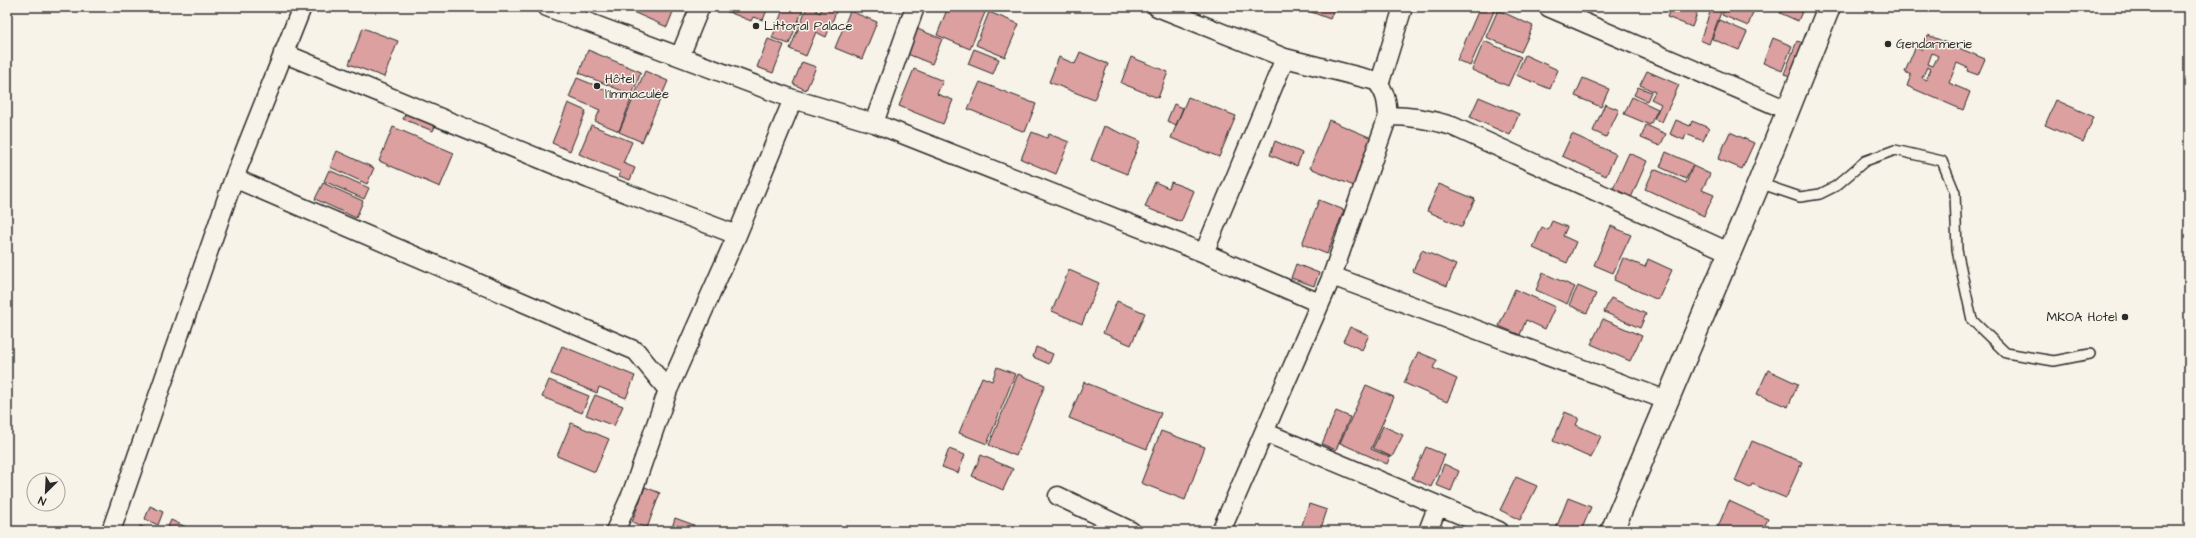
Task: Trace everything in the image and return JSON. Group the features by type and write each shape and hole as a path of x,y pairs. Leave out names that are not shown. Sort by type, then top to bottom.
{"street":[{"path":"112,531 234,178 302,7"},
{"path":"547,7 793,99 874,123 1204,253 1319,303"},
{"path":"680,56 700,7"},
{"path":"874,123 915,7"},
{"path":"1157,7 1184,12 1285,58 1380,82"},
{"path":"1380,82 1403,7"},
{"path":"1548,7 1787,110"},
{"path":"1612,531 1666,400 1759,184 1829,7"},
{"path":"283,53 574,173 737,235"},
{"path":"1204,253 1285,58"},
{"path":"1221,531 1332,276 1388,116 1387,101 1384,90 1376,81 1380,82"},
{"path":"615,531 632,493 668,390 737,235 793,99"},
{"path":"1388,116 1410,116 1430,119 1452,126 1729,252"},
{"path":"234,178 636,351 668,390"},
{"path":"1332,276 1666,400"},
{"path":"1264,432 1499,531"},
{"path":"1058,496 1131,531"},
{"path":"1428,531 1438,506"}],"lane":[{"path":"1759,184 1800,197 1820,194 1836,186 1865,161 1895,150 1942,161 1955,193 1957,250 1972,320 2006,353 2054,361 2090,354"}],"building":[{"path":"627,7 675,7 667,27 626,9"},
{"path":"727,7 768,7 763,20 753,17 751,21 726,11"},
{"path":"784,7 804,7 789,44 772,38"},
{"path":"807,7 818,7 816,11 820,13 822,7 838,7 826,37 816,32 806,56 790,49"},
{"path":"948,7 978,7 986,10 970,49 937,35"},
{"path":"1308,7 1335,7 1330,19 1306,10"},
{"path":"1480,7 1495,9 1470,66 1457,60"},
{"path":"1671,7 1687,7 1698,11 1692,27 1667,17"},
{"path":"1712,7 1723,7 1709,44 1700,40"},
{"path":"1726,7 1755,7 1748,26 1722,15"},
{"path":"1783,7 1804,7 1798,21 1780,13"},
{"path":"1498,10 1533,26 1521,52 1486,37"},
{"path":"850,11 877,22 862,59 835,48"},
{"path":"989,12 1019,24 1005,57 976,45"},
{"path":"1719,20 1747,32 1739,50 1712,39"},
{"path":"363,28 398,41 384,77 349,64"},
{"path":"915,28 942,39 932,64 905,53"},
{"path":"1928,35 1985,59 1978,75 1967,71 1968,68 1957,63 1949,83 1970,92 1963,110 1907,86 1911,75 1905,72 1915,48 1922,50","holes":["1932,53 1938,56 1933,66 1928,64","1927,67 1931,69 1926,80 1922,78"]},
{"path":"1773,38 1792,46 1782,71 1763,63"},
{"path":"768,39 784,45 773,73 757,67"},
{"path":"1484,41 1521,57 1508,86 1472,70"},
{"path":"1797,41 1809,45 1796,78 1784,74"},
{"path":"974,49 999,59 993,74 968,64"},
{"path":"588,50 641,72 632,95 579,73"},
{"path":"1080,52 1108,64 1094,100 1049,82 1059,57 1075,64"},
{"path":"1525,55 1558,70 1550,89 1516,75"},
{"path":"1131,57 1168,72 1158,98 1121,83"},
{"path":"802,62 816,67 806,90 793,84"},
{"path":"914,69 943,81 937,94 953,100 943,124 899,106"},
{"path":"645,71 668,81 642,142 619,132"},
{"path":"1647,71 1679,85 1662,122 1654,119 1661,104 1651,99 1655,92 1640,85"},
{"path":"577,78 631,100 619,131 595,121 600,110 569,97"},
{"path":"1583,78 1609,89 1601,107 1575,96"},
{"path":"980,82 1036,104 1025,132 968,109"},
{"path":"1638,87 1651,92 1647,101 1634,95"},
{"path":"1188,97 1236,116 1219,157 1171,138"},
{"path":"1479,97 1519,114 1510,135 1470,117"},
{"path":"1632,97 1658,109 1650,125 1624,114"},
{"path":"2056,100 2094,117 2083,142 2045,125"},
{"path":"568,103 586,111 570,151 552,143"},
{"path":"1174,104 1183,108 1176,125 1167,121"},
{"path":"1605,104 1619,110 1606,137 1593,131"},
{"path":"407,109 437,122 433,131 403,119"},
{"path":"1329,120 1374,139 1354,186 1310,168"},
{"path":"1676,120 1690,126 1692,121 1709,128 1703,141 1686,134 1684,140 1670,134"},
{"path":"591,125 632,142 623,163 635,168 630,180 619,176 621,172 579,154"},
{"path":"1646,125 1666,134 1660,146 1641,138"},
{"path":"1104,126 1140,141 1127,174 1091,160"},
{"path":"393,127 454,153 440,187 379,161"},
{"path":"1032,132 1047,138 1049,134 1069,142 1056,174 1021,159"},
{"path":"1730,132 1754,143 1742,169 1718,159"},
{"path":"1572,134 1616,154 1606,176 1562,156"},
{"path":"1275,141 1302,153 1297,166 1270,155"},
{"path":"337,151 374,168 367,184 330,167"},
{"path":"1666,152 1693,164 1686,179 1660,167"},
{"path":"1629,153 1647,161 1630,200 1612,191"},
{"path":"1693,166 1710,174 1702,190 1714,195 1704,216 1645,189 1654,169 1686,183"},
{"path":"329,170 369,188 364,199 324,181"},
{"path":"1155,182 1169,188 1171,182 1194,191 1181,222 1145,207"},
{"path":"323,183 363,201 356,218 315,199"},
{"path":"1439,184 1475,199 1462,227 1427,211"},
{"path":"1319,200 1344,210 1327,254 1302,244"},
{"path":"1552,221 1567,227 1563,236 1576,242 1567,263 1533,248 1542,227 1548,230"},
{"path":"1611,226 1631,235 1613,273 1594,265"},
{"path":"1422,250 1456,265 1447,286 1413,271"},
{"path":"1623,258 1645,267 1648,259 1672,270 1658,300 1614,280"},
{"path":"1296,264 1319,273 1314,286 1291,278"},
{"path":"1069,270 1099,283 1082,324 1052,311"},
{"path":"1543,273 1575,287 1567,304 1536,290"},
{"path":"1578,286 1596,294 1587,313 1569,305"},
{"path":"1515,289 1555,307 1545,329 1526,320 1520,335 1499,326"},
{"path":"1611,298 1646,314 1640,328 1604,312"},
{"path":"1117,301 1145,313 1131,345 1103,333"},
{"path":"1603,319 1642,336 1630,361 1591,344"},
{"path":"1350,327 1369,335 1362,350 1343,341"},
{"path":"562,346 635,376 626,398 599,387 597,393 551,374"},
{"path":"1036,347 1053,354 1049,364 1033,357"},
{"path":"1418,352 1437,360 1433,368 1457,379 1447,402 1404,383"},
{"path":"997,367 1015,374 987,444 959,433 982,377 992,381"},
{"path":"1768,370 1798,384 1788,407 1757,394"},
{"path":"1018,374 1045,385 1016,456 989,445"},
{"path":"549,380 589,396 582,413 542,397"},
{"path":"1084,382 1161,413 1147,449 1069,418"},
{"path":"1366,385 1394,397 1371,449 1390,457 1387,464 1340,443"},
{"path":"595,395 623,406 614,426 586,415"},
{"path":"1336,411 1350,417 1336,450 1322,444"},
{"path":"1565,412 1579,418 1576,425 1601,436 1591,458 1553,441"},
{"path":"571,423 609,439 595,472 557,456"},
{"path":"1383,426 1403,435 1392,457 1373,448"},
{"path":"1161,431 1205,447 1185,500 1141,483"},
{"path":"1752,441 1802,462 1786,498 1752,484 1750,488 1735,481"},
{"path":"1426,447 1445,455 1431,487 1412,478"},
{"path":"949,449 965,455 958,473 942,467"},
{"path":"981,455 1013,469 1003,490 972,476"},
{"path":"1444,464 1459,471 1451,491 1436,485"},
{"path":"1516,477 1537,486 1520,520 1500,510"},
{"path":"645,487 660,493 647,528 632,522"},
{"path":"1568,498 1591,507 1581,531 1555,531"},
{"path":"1729,501 1768,519 1762,531 1716,531"},
{"path":"1309,504 1327,510 1320,531 1300,531"},
{"path":"150,506 163,512 158,525 145,519"},
{"path":"675,518 694,525 692,531 671,531"},
{"path":"171,520 186,527 185,531 166,531"},
{"path":"140,526 152,531 138,531"},
{"path":"1371,526 1385,531 1369,531"},
{"path":"1587,527 1595,531 1585,531"}],"place":[{"name":"Littoral Palace","path":"756,26"},
{"name":"Gendarmerie","path":"1888,44"},
{"name":"Hôtel l'Immaculée","path":"597,86"},
{"name":"MKOA Hotel","path":"2125,317"}]}
